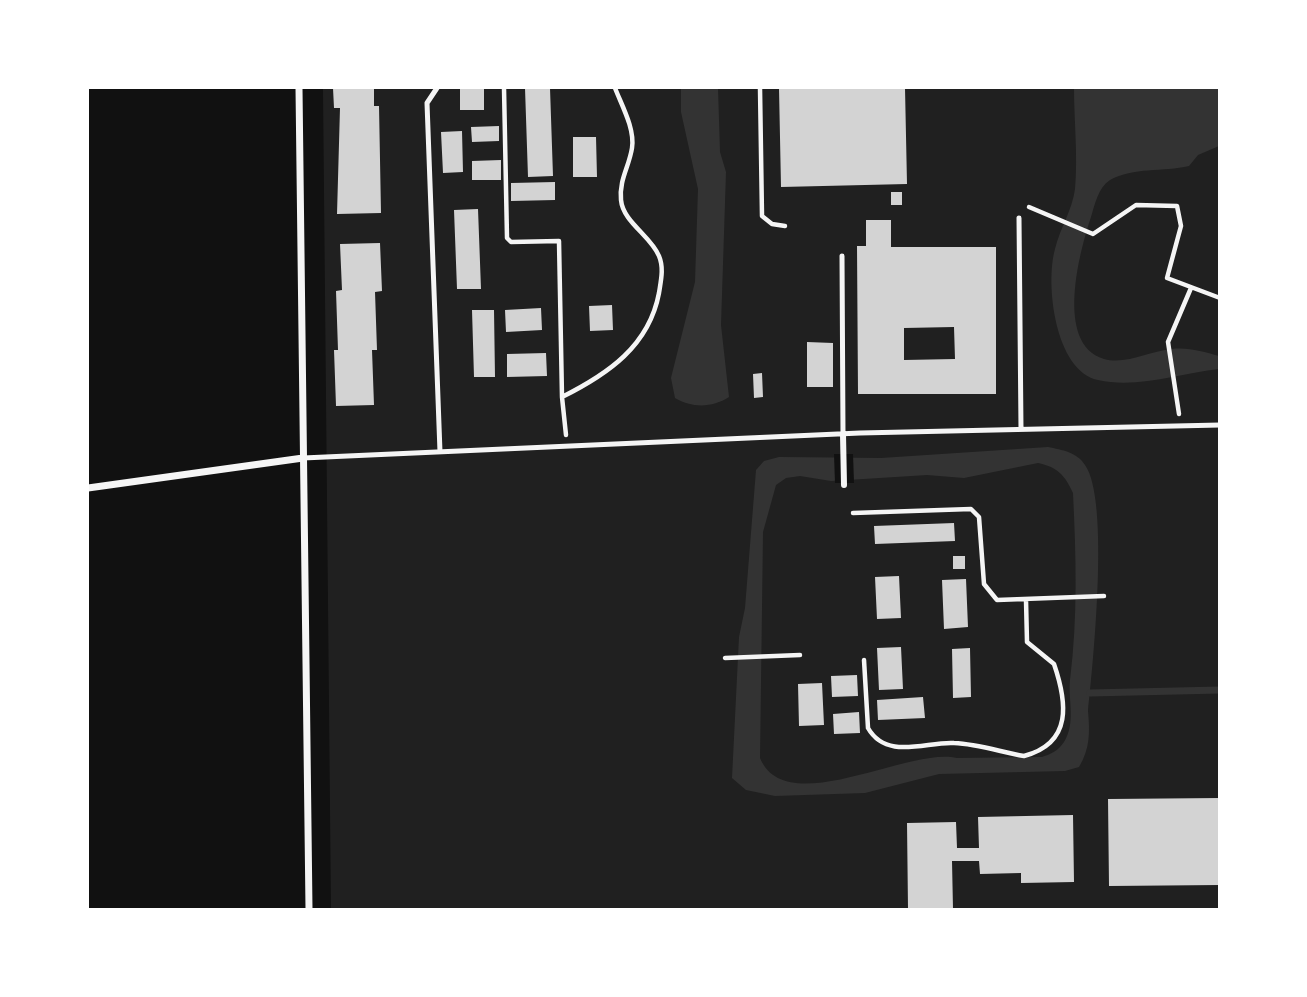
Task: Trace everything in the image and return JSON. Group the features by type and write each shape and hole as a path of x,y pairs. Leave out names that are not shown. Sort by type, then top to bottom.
{"street":[{"path":"299,88 309,909"},
{"path":"843,434 844,485"},
{"path":"88,488 303,458"}],"lane":[{"path":"437,88 427,103 440,452"},
{"path":"1019,218 1021,429"},
{"path":"842,256 843,434"},
{"path":"303,458 843,434 1220,425"}],"path":[{"path":"504,88 507,238 511,242 559,241 562,397 567,446"},
{"path":"562,397 598,379 623,359 644,335 655,311 663,268 659,255 624,212 621,201 622,177 632,148 632,133 615,88"},
{"path":"760,88 762,216 772,224 785,226"},
{"path":"1029,206 1093,234 1136,205 1177,206 1181,226 1167,278 1220,298"},
{"path":"1181,426 1168,342 1191,288"},
{"path":"853,513 967,509 976,512 981,527 984,584 997,600 1104,596"},
{"path":"864,660 868,728 891,745 915,748 954,743 1024,756 1034,754 1058,734 1064,715 1054,664 1030,648 1027,642 1026,600"},
{"path":"726,658 800,655"}],"shaded area":[{"path":"323,88 1219,88 1219,909 331,909"},
{"path":"681,88 718,88 720,152 726,172 721,325 729,397 702,405 688,404 675,398 671,378 695,282 698,189 681,112"},
{"path":"1074,88 1219,88 1219,146 1198,155 1189,166 1128,173 1110,180 1103,187 1081,251 1075,316 1079,335 1089,350 1104,359 1121,360 1172,349 1196,350 1219,356 1219,369 1143,382 1098,380 1083,373 1072,361 1063,344 1051,283 1057,241 1075,189"},
{"path":"1048,447 1073,454 1085,465 1093,484 1097,512 1098,583 1088,740 1079,767 1065,771 939,774 865,793 775,796 746,790 732,778 739,637 745,608 756,470 764,461 779,457 881,458","holes":["1038,463 1060,473 1073,493 1076,586 1070,688 1071,720 1068,735 1062,745 1042,757 936,757 821,783 795,783 774,776 760,758 763,532 776,485 786,478 800,476 831,481 927,475 964,478"]}],"pier":[{"path":"834,454 853,454 854,483 835,483"}],"building":[{"path":"333,88 374,88 374,106 379,106 381,213 337,214 340,108 334,108"},
{"path":"460,88 484,88 484,110 460,110"},
{"path":"525,88 550,88 553,176 528,177"},
{"path":"779,88 905,88 907,184 781,187"},
{"path":"499,126 499,141 472,142 471,127"},
{"path":"462,131 463,172 443,173 441,132"},
{"path":"573,137 596,137 597,177 573,177"},
{"path":"501,160 501,180 472,180 472,161"},
{"path":"555,182 555,200 511,201 511,183"},
{"path":"891,192 902,192 902,205 891,205"},
{"path":"478,209 481,289 457,289 454,210"},
{"path":"866,220 891,220 891,247 996,247 996,394 858,394 857,246 866,246","holes":["954,327 955,359 904,360 904,328"]},
{"path":"380,243 382,291 375,292 377,350 372,350 374,405 336,406 334,350 338,350 336,291 342,290 340,244"},
{"path":"612,305 613,330 590,331 589,306"},
{"path":"541,308 542,330 506,332 505,310"},
{"path":"472,310 494,310 495,377 474,377"},
{"path":"807,342 833,343 833,387 807,387"},
{"path":"546,353 547,376 507,377 507,354"},
{"path":"762,373 763,397 754,398 753,374"},
{"path":"954,523 955,541 875,544 874,526"},
{"path":"953,556 965,556 965,569 953,569"},
{"path":"899,576 901,618 877,619 875,577"},
{"path":"966,579 968,627 944,629 942,580"},
{"path":"901,647 903,689 879,690 877,648"},
{"path":"970,648 971,697 953,698 952,649"},
{"path":"857,675 858,696 832,697 831,676"},
{"path":"822,683 824,725 799,726 798,684"},
{"path":"923,697 925,718 878,720 877,700"},
{"path":"859,712 860,733 834,734 833,714"},
{"path":"1220,798 1220,885 1109,886 1108,799"},
{"path":"1073,815 1074,882 1021,883 1021,873 980,874 979,861 952,861 953,909 908,909 907,823 956,822 957,848 979,848 978,817"}],"waterway":[{"path":"1090,693 1220,690"}]}
